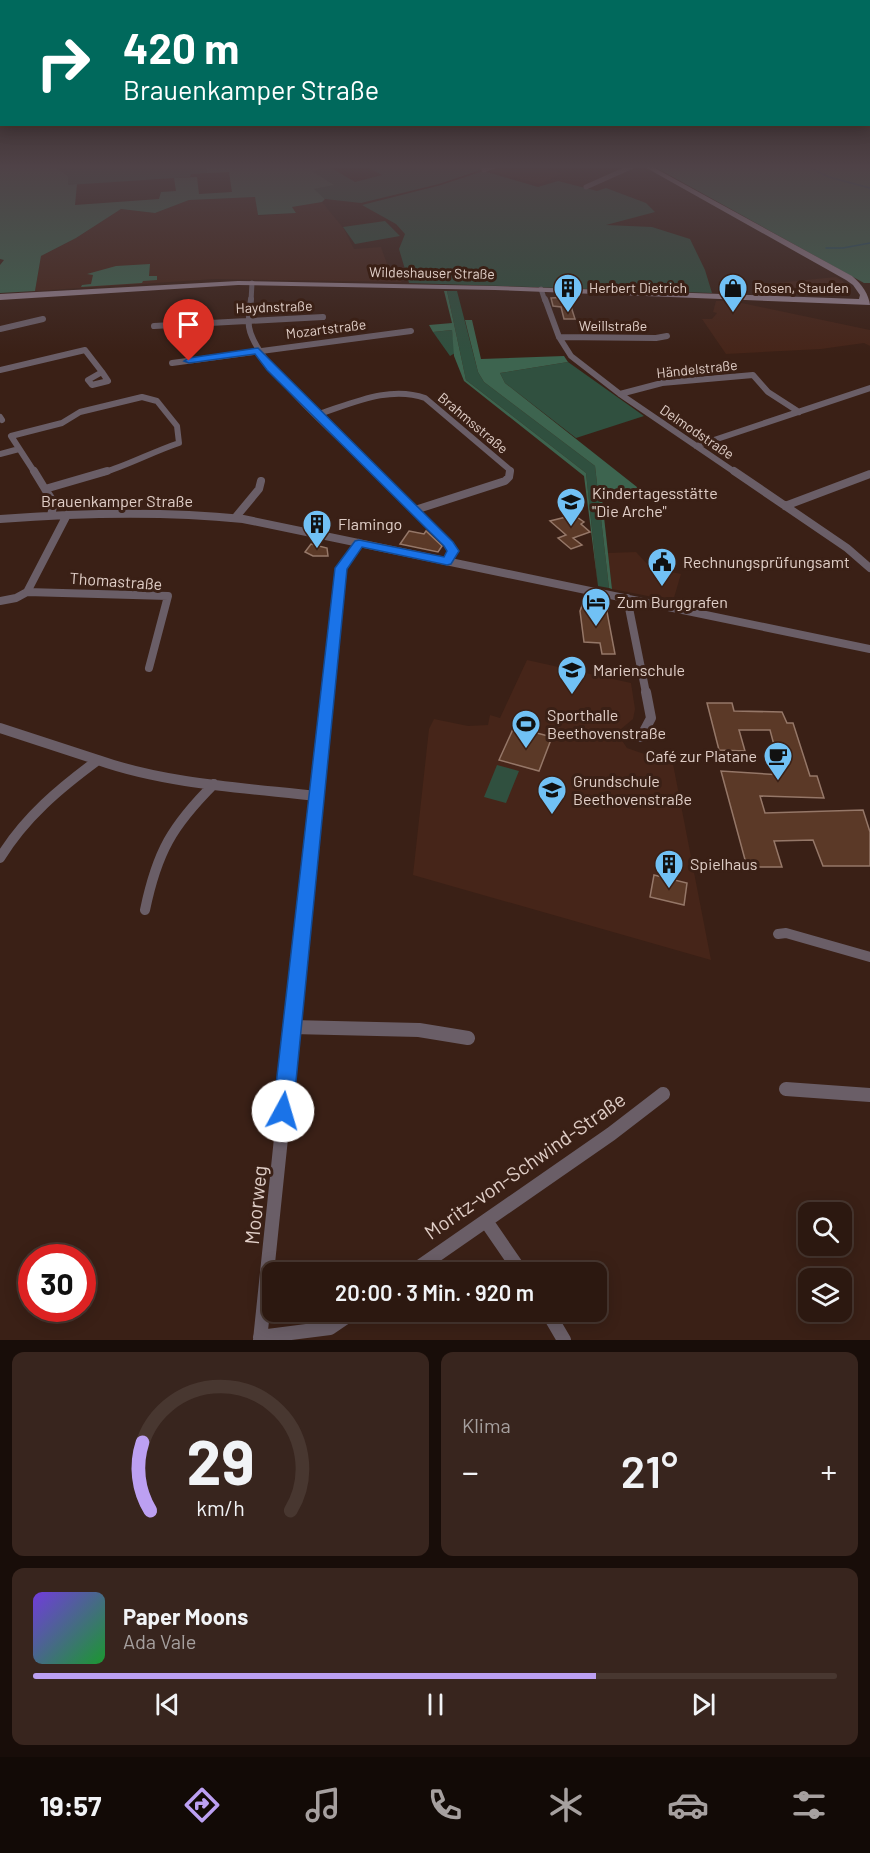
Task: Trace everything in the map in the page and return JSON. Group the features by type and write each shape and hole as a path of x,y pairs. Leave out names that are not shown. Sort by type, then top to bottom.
{"main road":[{"path":"758,229 870,290"},
{"name":"Wildeshauser Straße","path":"0,297 202,283 252,283 541,289 867,302"},
{"path":"856,283 867,302"}],"street":[{"path":"252,283 249,327 258,351 270,368 316,415 449,544 453,551 447,561"},
{"name":"Delmodstraße","path":"541,289 559,337 572,356 620,394 868,563"},
{"name":"Haydnstraße","path":"154,326 249,319 323,317"},
{"path":"0,328 44,319"},
{"name":"Mozartstraße","path":"172,363 411,331"},
{"name":"Weillstraße","path":"559,337 656,338 667,336"},
{"path":"0,370 85,350 102,372"},
{"name":"Händelstraße","path":"620,394 671,382 753,375 768,392 799,412"},
{"path":"696,446 870,388"},
{"name":"Brahmsstraße","path":"316,415 394,393 414,394 425,398 510,470 506,481 415,510"},
{"path":"45,489 129,465 144,454 179,443 177,426 157,401 142,397 81,412 62,423 11,436 19,449 54,503 51,515"},
{"path":"0,454 19,449"},
{"path":"786,506 870,474"},
{"path":"235,518 259,489 261,481"},
{"name":"Brauenkamper Straße","path":"0,519 51,515 235,518 870,649"},
{"path":"0,601 16,598 27,592 66,515"},
{"name":"Moorweg","path":"260,1339 341,568 359,543"},
{"name":"Thomastraße","path":"27,592 168,596 149,668"},
{"path":"627,598 651,718 641,737"},
{"path":"0,728 121,768 213,784 317,796"},
{"path":"0,858 20,829 41,806 72,778 98,760"},
{"path":"145,910 151,878 166,839 213,784"},
{"path":"778,934 786,933 870,957"},
{"path":"292,1027 419,1030 468,1038"},
{"path":"786,1089 870,1095"},
{"name":"Moritz-von-Schwind-Straße","path":"427,1262 611,1134 663,1094"},
{"path":"486,1221 513,1262"},
{"path":"260,1339 330,1328 339,1322"},
{"path":"553,1322 564,1340"}],"shaded area":[{"path":"91,229 344,229 354,249 381,247 388,267 402,282 215,279 35,291 41,256"},
{"path":"836,277 843,281 846,287 842,292 836,294 771,294 766,284"},
{"path":"716,301 732,301 870,330 870,346 864,343 821,349 726,354 702,319 712,319 717,313 713,312"},
{"path":"636,552 651,568 681,574 673,601 612,589 608,553"},
{"name":"Grundschule Beethovenstraße","path":"527,660 631,683 635,709 633,719 621,729 619,736 627,748 673,764 711,960 413,875 429,729 434,719 468,726 488,725 490,715 500,718"}],"green space":[{"path":"0,229 91,229 41,256 35,291 0,293 0,265 4,260 0,259"},
{"path":"344,229 393,229 400,236 355,244"},
{"path":"400,229 657,229 690,239 705,270 712,293 409,283 399,249 405,234"},
{"path":"766,229 870,229 870,283 864,283"},
{"path":"150,264 149,276 157,276 157,280 81,287 91,284 93,275 87,274 116,266"},
{"path":"444,291 447,291 466,380 586,473 598,586 584,476 464,381 454,356 452,330 433,332 429,325 452,323"},
{"path":"447,291 457,291 478,372 484,382 595,466 609,588 598,586 586,473 466,380"},
{"path":"465,320 472,320 481,359 564,356 568,362 500,373 505,383 642,491 602,499 612,589 609,588 595,466 484,382 478,372"},
{"path":"452,330 455,353 450,356 433,332"},
{"path":"568,362 644,416 576,438 505,383 500,373"},
{"path":"497,765 519,771 506,803 484,797"}],"building":[{"name":"Herbert Dietrich","path":"568,297 575,319 564,319 561,307 553,306 551,298"},
{"name":"Kindertagesstätte \"Die Arche\"","path":"574,515 584,522 581,524 590,532 573,538 582,545 571,549 558,538 566,535 550,521"},
{"path":"409,531 424,534 426,531 442,546 438,552 400,544"},
{"name":"Flamingo","path":"311,544 327,548 328,556 313,556 305,552"},
{"name":"Zum Burggrafen","path":"584,600 609,605 607,612 615,654 602,654 600,643 584,642 580,611"},
{"path":"707,703 732,703 734,711 782,712 787,723 793,723 810,776 817,776 824,798 760,796 765,813 863,810 870,832 870,866 823,866 813,840 774,841 782,867 747,867 721,771 782,775 770,730 739,730 745,751 719,750"},
{"name":"Sporthalle Beethovenstraße","path":"514,727 552,737 539,771 499,760"},
{"name":"Spielhaus","path":"654,875 687,883 684,905 650,897"}],"waterway":[{"path":"826,248 843,248 870,243"}],"place":[{"name":"Herbert Dietrich","path":"568,314"},
{"name":"Rosen, Stauden","path":"733,314"},
{"name":"Kindertagesstätte \"Die Arche\"","path":"571,528"},
{"name":"Flamingo","path":"317,550"},
{"name":"Rechnungsprüfungsamt","path":"662,588"},
{"name":"Zum Burggrafen","path":"596,628"},
{"name":"Marienschule","path":"572,696"},
{"name":"Sporthalle Beethovenstraße","path":"526,750"},
{"name":"Café zur Platane","path":"778,782"},
{"name":"Grundschule Beethovenstraße","path":"552,816"},
{"name":"Spielhaus","path":"669,890"}],"route":[{"path":"189,361 258,351 270,368 449,544 453,551 447,561 359,543 341,568 283,1111"}]}
